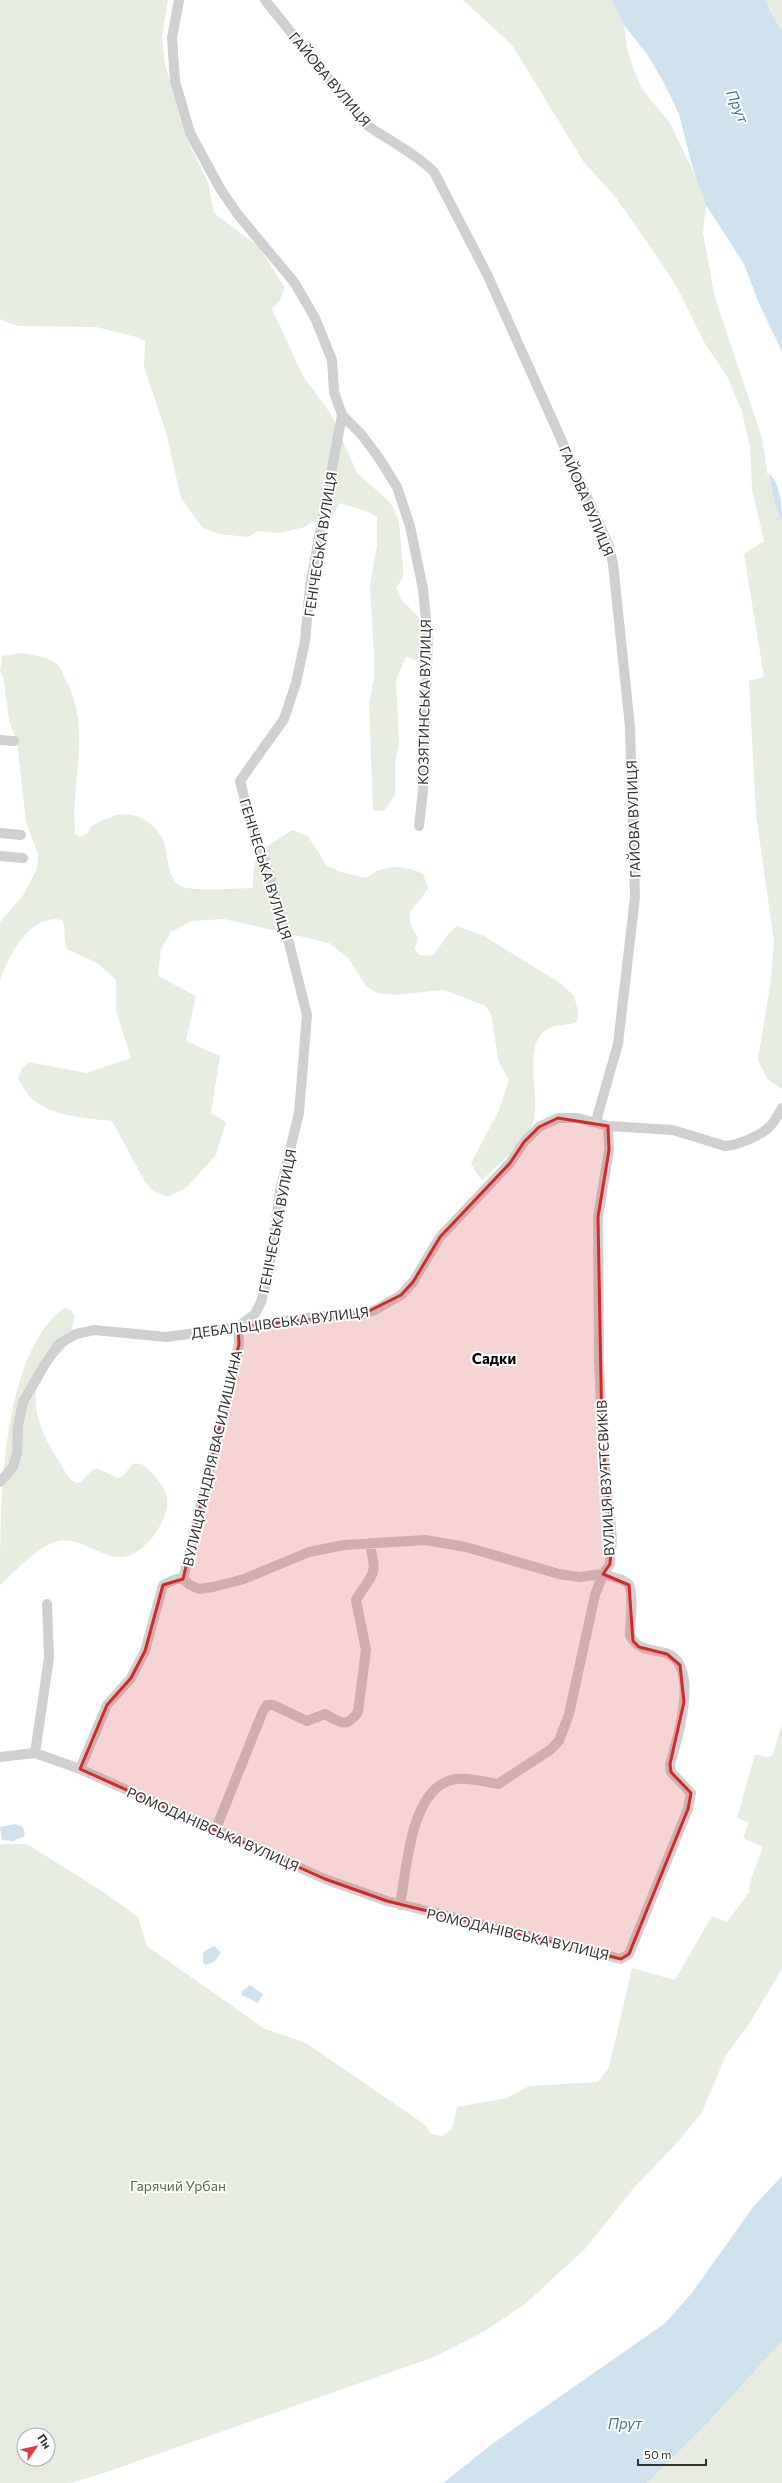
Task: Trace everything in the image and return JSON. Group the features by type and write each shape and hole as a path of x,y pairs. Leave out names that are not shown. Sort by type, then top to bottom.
{"street":[{"name":"КОЗЯТИНСЬКА ВУЛИЦЯ","path":"179,0 172,38 174,74 190,133 221,190 239,216 294,282 316,318 332,360 334,392 342,415 361,434 379,458 397,487 410,526 423,589 428,639 423,791 419,826"},
{"name":"ГАЙОВА ВУЛИЦЯ","path":"265,0 364,123 384,139 422,160 434,172 487,274 609,546 613,564 630,727 635,897 618,1044 596,1121"},
{"name":"ГЕНІЧЕСЬКА ВУЛИЦЯ","path":"238,1327 255,1314 262,1302 268,1275 280,1191 299,1113 307,1015 289,943 265,860 248,813 240,781 284,719 296,683 305,641 310,586 342,415"},
{"path":"0,740 14,741"},
{"path":"0,833 21,835"},
{"path":"0,856 23,858"},
{"path":"596,1121 608,1126 673,1130 725,1146 732,1145 767,1128 772,1124 782,1108"},
{"name":"ДЕБАЛЬЦІВСЬКА ВУЛИЦЯ","path":"0,1482 13,1467 17,1453 18,1426 23,1402 45,1364 59,1344 76,1334 94,1330 166,1337 322,1316 363,1314 375,1310 400,1295 413,1282 440,1237 510,1163 524,1142 539,1127 558,1118 596,1121"},
{"name":"ВУЛИЦЯ ВЗУТТЄВИКІВ","path":"184,1579 190,1585 199,1589 213,1587 244,1579 309,1552 344,1545 425,1540 466,1547 559,1574 579,1577 603,1574 610,1564 612,1540 601,1405 598,1217 609,1150 608,1126"},
{"name":"ВУЛИЦЯ АНДРІЯ ВАСИЛИШИНА","path":"80,1769 107,1705 131,1678 145,1651 163,1585 176,1579 184,1579 239,1344 238,1327"},
{"path":"215,1831 263,1711 267,1705 273,1705 306,1721 325,1714 341,1723 347,1723 352,1721 358,1712 366,1650 363,1628 356,1608 356,1600 368,1584 375,1565 369,1543"},
{"path":"400,1905 415,1823 424,1802 437,1786 455,1779 498,1784 550,1750 559,1741 569,1714 592,1610 603,1574"},
{"name":"РОМОДАНІВСЬКА ВУЛИЦЯ","path":"34,1753 80,1769 215,1831 325,1879 400,1905 621,1959 629,1954 688,1809 691,1793 671,1772 670,1764 684,1702 684,1682 680,1665 676,1658 668,1654 639,1647 633,1642 630,1635 631,1593 629,1586 623,1581 603,1574"},
{"path":"0,1757 34,1753 49,1658 47,1604"}],"highlighted area":[{"path":"558,1118 608,1126 609,1150 598,1217 602,1435 612,1539 610,1564 603,1574 629,1585 633,1641 639,1647 667,1654 680,1665 684,1702 670,1764 671,1772 691,1793 688,1809 629,1954 621,1959 387,1901 325,1879 80,1769 107,1705 131,1678 145,1651 163,1585 183,1579 239,1344 238,1327 363,1314 401,1295 413,1282 440,1237 510,1163 524,1142 539,1127"}],"green space":[{"path":"0,0 168,0 162,37 165,64 184,132 208,183 214,213 259,247 285,288 280,300 272,309 303,376 331,414 357,473 390,502 399,521 403,578 396,588 402,600 420,619 425,637 425,654 416,660 406,657 396,681 399,743 395,764 395,795 384,811 373,810 369,703 374,679 370,585 377,546 377,517 368,512 340,503 330,520 312,522 305,527 279,533 258,531 248,537 219,534 203,528 181,498 166,432 144,367 145,341 136,337 96,327 17,326 0,319"},
{"path":"463,0 612,0 624,25 628,53 636,75 643,90 670,123 699,184 706,205 703,233 715,298 762,438 768,477 782,522 782,1089 767,1079 758,1060 771,979 774,942 756,815 749,681 764,677 744,554 764,541 752,489 750,448 742,412 728,378 704,342 678,289 662,264 617,199 583,161 512,45"},
{"path":"765,0 782,0 782,33 780,29"},
{"path":"21,653 44,657 56,663 61,670 73,697 78,717 79,736 79,755 74,814 75,834 80,837 88,833 91,826 117,815 124,814 138,817 151,824 161,836 164,842 170,871 175,881 179,885 194,889 215,890 253,888 255,865 261,852 292,830 308,836 327,866 341,872 366,878 380,870 401,867 423,874 428,888 411,911 410,916 410,921 418,938 415,949 419,955 432,956 449,933 457,926 484,936 560,983 574,996 578,1010 577,1022 554,1026 547,1029 539,1037 533,1060 535,1114 532,1125 523,1139 502,1162 482,1180 476,1173 471,1163 499,1110 509,1080 499,1063 491,1015 486,1006 444,990 393,995 377,993 366,986 348,958 329,943 224,919 192,921 171,932 161,949 158,976 196,996 186,1041 220,1056 211,1113 226,1122 216,1155 186,1188 168,1197 153,1191 145,1182 112,1121 70,1116 50,1110 30,1097 18,1078 22,1068 29,1062 86,1073 131,1058 116,1010 116,980 99,964 67,949 62,920 50,920 40,923 30,930 22,938 15,949 0,981 0,922 24,894 37,869 38,855 26,822 17,742 9,721 4,680 0,671 2,656"},
{"path":"64,1308 71,1310 75,1317 68,1343 66,1347 45,1368 39,1380 36,1391 38,1416 46,1439 66,1473 76,1483 83,1480 96,1468 118,1478 123,1476 133,1464 142,1464 164,1488 167,1498 165,1516 148,1543 132,1554 123,1557 115,1557 72,1541 64,1540 55,1542 33,1555 0,1585 3,1476 8,1435 16,1396 27,1361 43,1330"},
{"name":"Гарячий Урбан","path":"782,1725 782,1969 749,2024 726,2055 701,2114 675,2145 633,2189 585,2249 525,2304 485,2331 434,2357 101,2474 70,2483 0,2483 0,1844 27,1844 102,1891 138,1917 147,1946 265,2029 306,2043 424,2124 431,2134 442,2136 452,2129 457,2107 507,2098 529,2086 598,2082 609,2067 632,1968 675,1980 712,1916 727,1922 750,1891 749,1885 763,1847 743,1838 749,1823 737,1818 755,1754 766,1757 772,1756"},
{"path":"782,2341 782,2483 646,2483 704,2427"}],"water":[{"name":"Прут","path":"612,0 765,0 782,33 782,352 758,301 744,264 706,205 693,169 679,114 665,85 647,54 624,25"},
{"path":"768,473 776,482 780,495 782,522 775,504"},
{"path":"15,1824 23,1827 25,1836 13,1841 2,1840 0,1827"},
{"path":"214,1946 221,1952 215,1961 206,1965 203,1963 203,1952"},
{"path":"250,1985 263,1994 258,2003 242,1995 242,1991"},
{"name":"Прут","path":"782,2176 782,2341 704,2427 650,2480 646,2483 443,2483 492,2444 664,2324 691,2294 754,2206"}],"district":[{"name":"Садки","path":"494,1358"}]}
